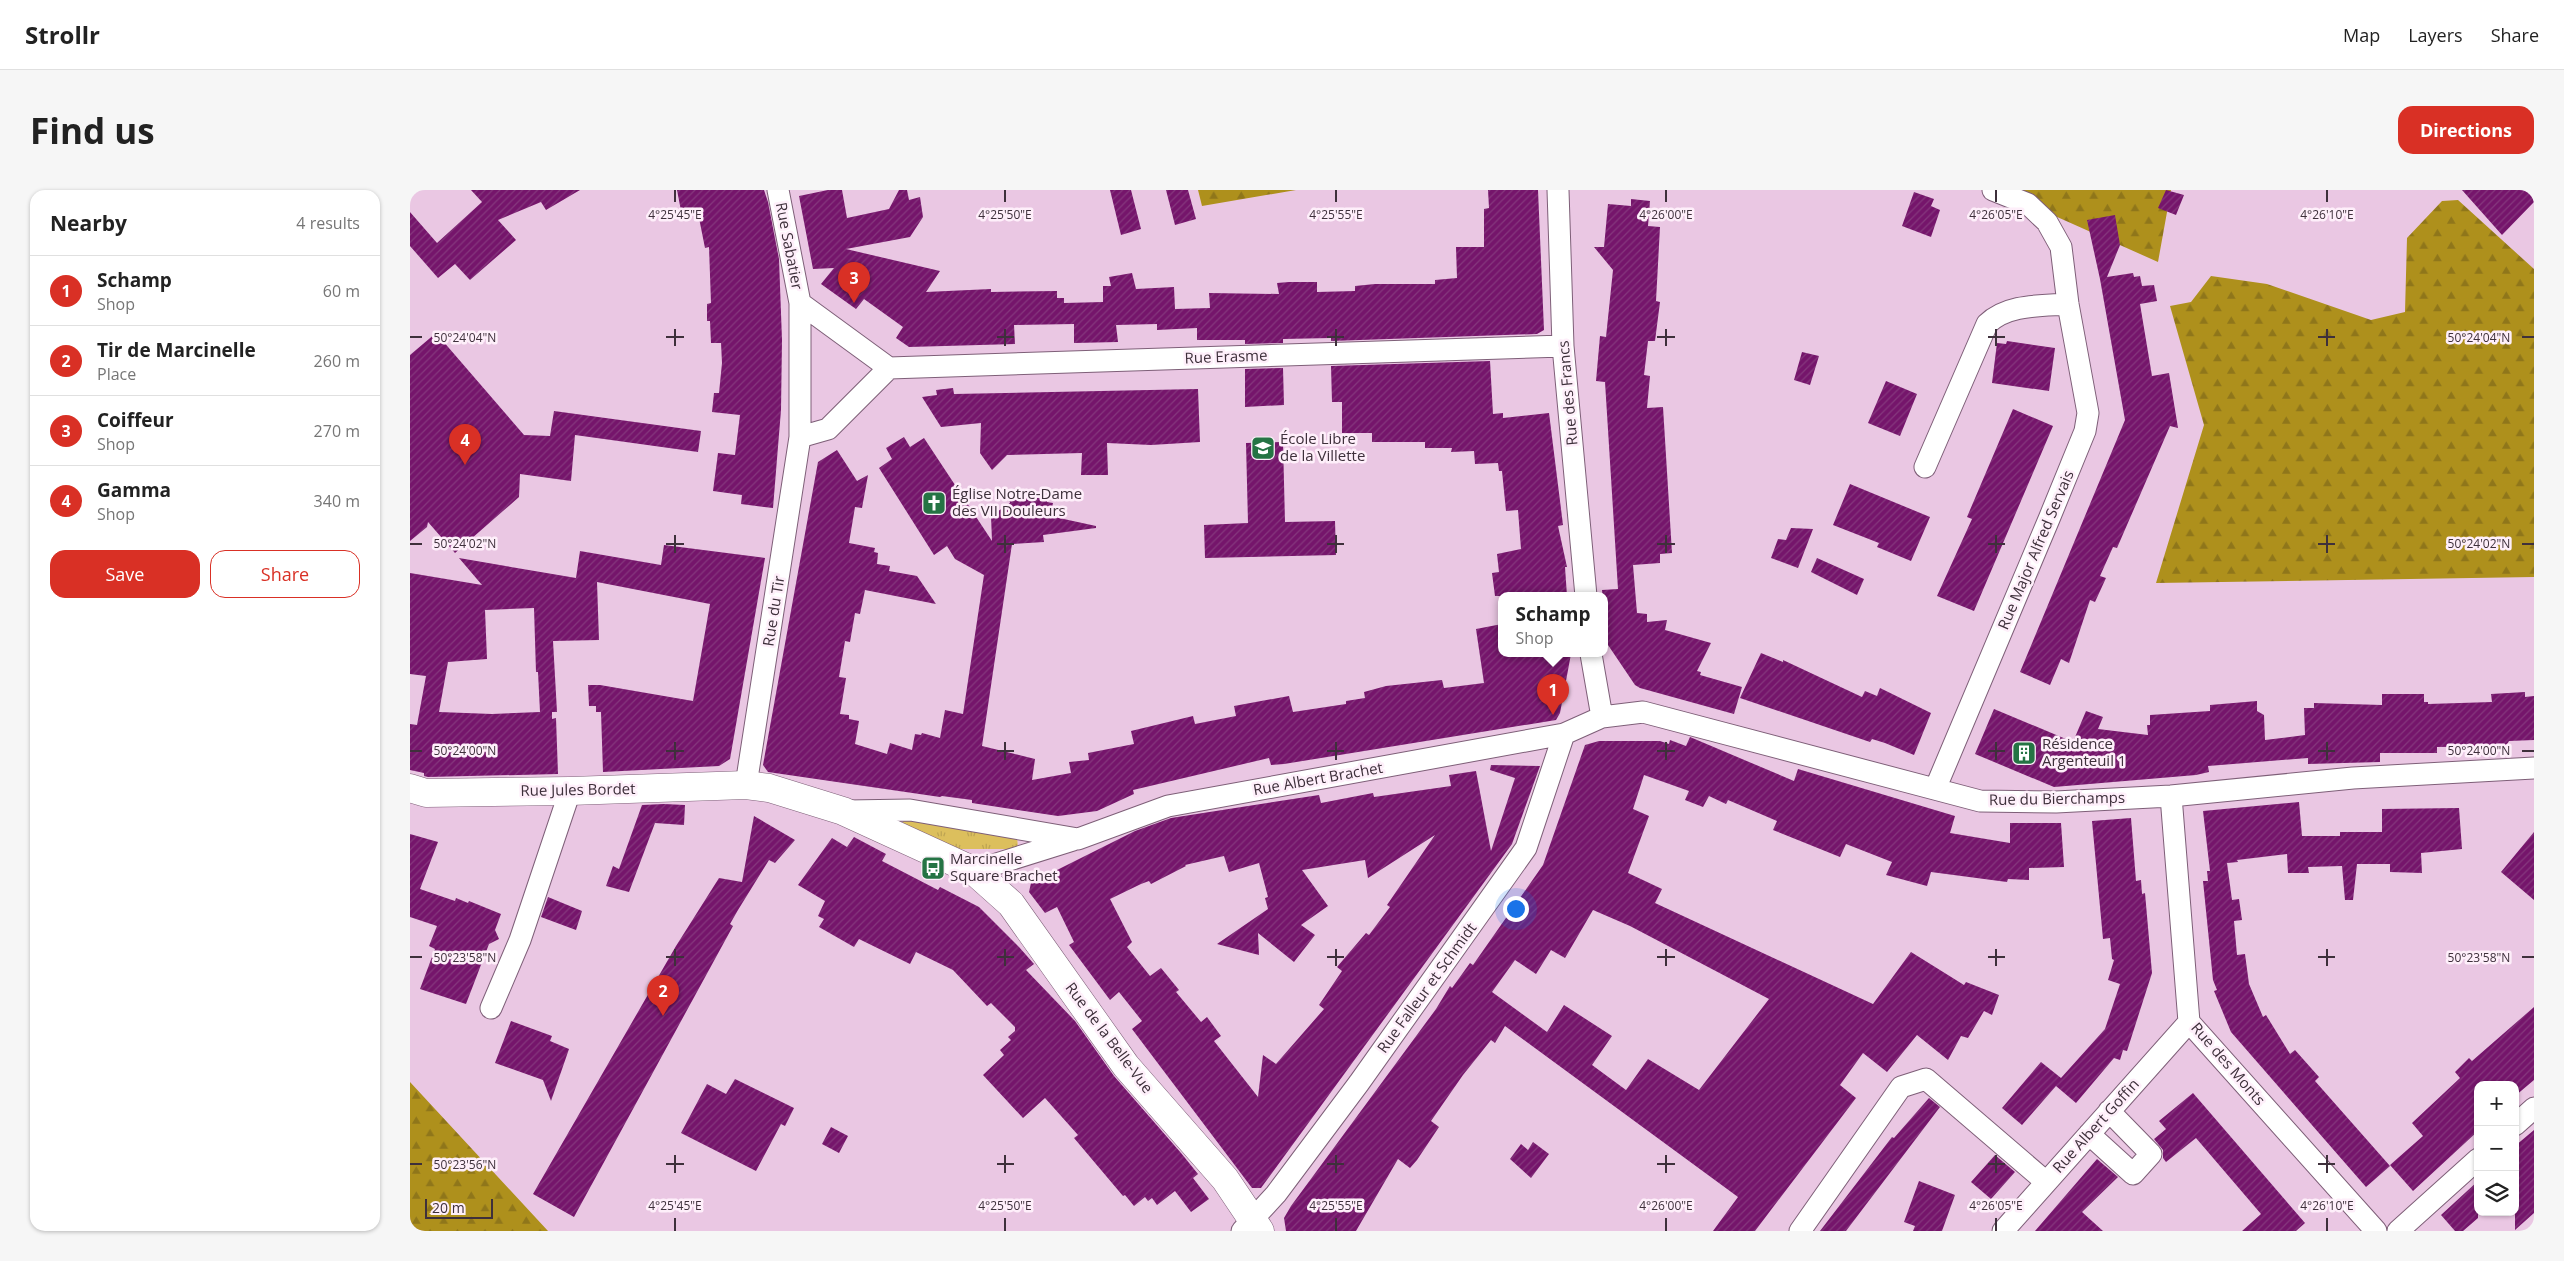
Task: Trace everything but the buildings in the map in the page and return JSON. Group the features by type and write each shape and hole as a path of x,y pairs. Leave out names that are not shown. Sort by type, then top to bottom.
{"street":[{"name":"Rue Sabatier","path":"778,190 800,303 800,437"},
{"name":"Rue des Francs","path":"1558,190 1564,346 1586,592"},
{"name":"Rue Major Alfred Servais","path":"1936,787 2085,431 2088,412 2068,304 2061,247 2047,222 2028,204 1993,190"},
{"path":"800,303 889,368 828,428 800,437"},
{"path":"1925,467 1987,324 1994,316 2007,311 2068,304"},
{"name":"Rue Erasme","path":"889,368 1564,346"},
{"name":"Rue du Tir","path":"746,785 800,437"},
{"path":"1592,657 1602,716"},
{"name":"Rue du Bierchamps","path":"1564,734 1602,716 1643,712 1936,787 1980,801 2056,802 2171,796 2353,778 2534,768"},
{"name":"Rue Albert Brachet","path":"746,785 769,788 843,811 974,871 1078,839 1168,806 1564,734"},
{"name":"Rue Falleur et Schmidt","path":"1251,1227 1347,1099 1526,848 1564,734"},
{"name":"Rue Jules Bordet","path":"410,788 426,793 570,791 746,785"},
{"path":"491,1008 520,940 570,791"},
{"name":"Rue des Monts","path":"2171,796 2189,1022 2376,1231"},
{"name":"Rue Albert Brachet","path":"843,811 910,810 1078,839"},
{"name":"Rue de la Belle-Vue","path":"974,871 1012,904 1126,1066 1225,1179 1251,1227"},
{"name":"Rue Albert Goffin","path":"2003,1231 2189,1022"},
{"path":"1800,1231 1901,1087 1926,1079 2046,1182"},
{"path":"2519,1121 2534,1108"},
{"path":"2089,1134 2133,1174 2151,1154 2109,1111"},
{"path":"2398,1231 2474,1163"}],"green space":[{"path":"1198,190 1296,190 1202,206"},
{"path":"2007,190 2171,190 2158,262 2028,204"},
{"path":"2458,200 2534,269 2534,577 2156,583 2204,425 2170,306 2191,302 2211,276 2267,284 2371,320 2405,312 2407,238 2442,201"},
{"path":"903,820 1017,836 1018,849 957,849 903,826"},
{"path":"410,1082 548,1231 410,1231"}],"place":[{"name":"Coiffeur","path":"854,303"},
{"name":"École Libre de la Villette","path":"1263,448"},
{"name":"Gamma","path":"465,465"},
{"name":"Église Notre-Dame des VII Douleurs","path":"934,503"},
{"name":"Schamp","path":"1553,715"},
{"name":"Résidence Argenteuil 1","path":"2024,753"},
{"name":"Marcinelle Square Brachet","path":"933,868"},
{"name":"Tir de Marcinelle","path":"663,1016"}]}
